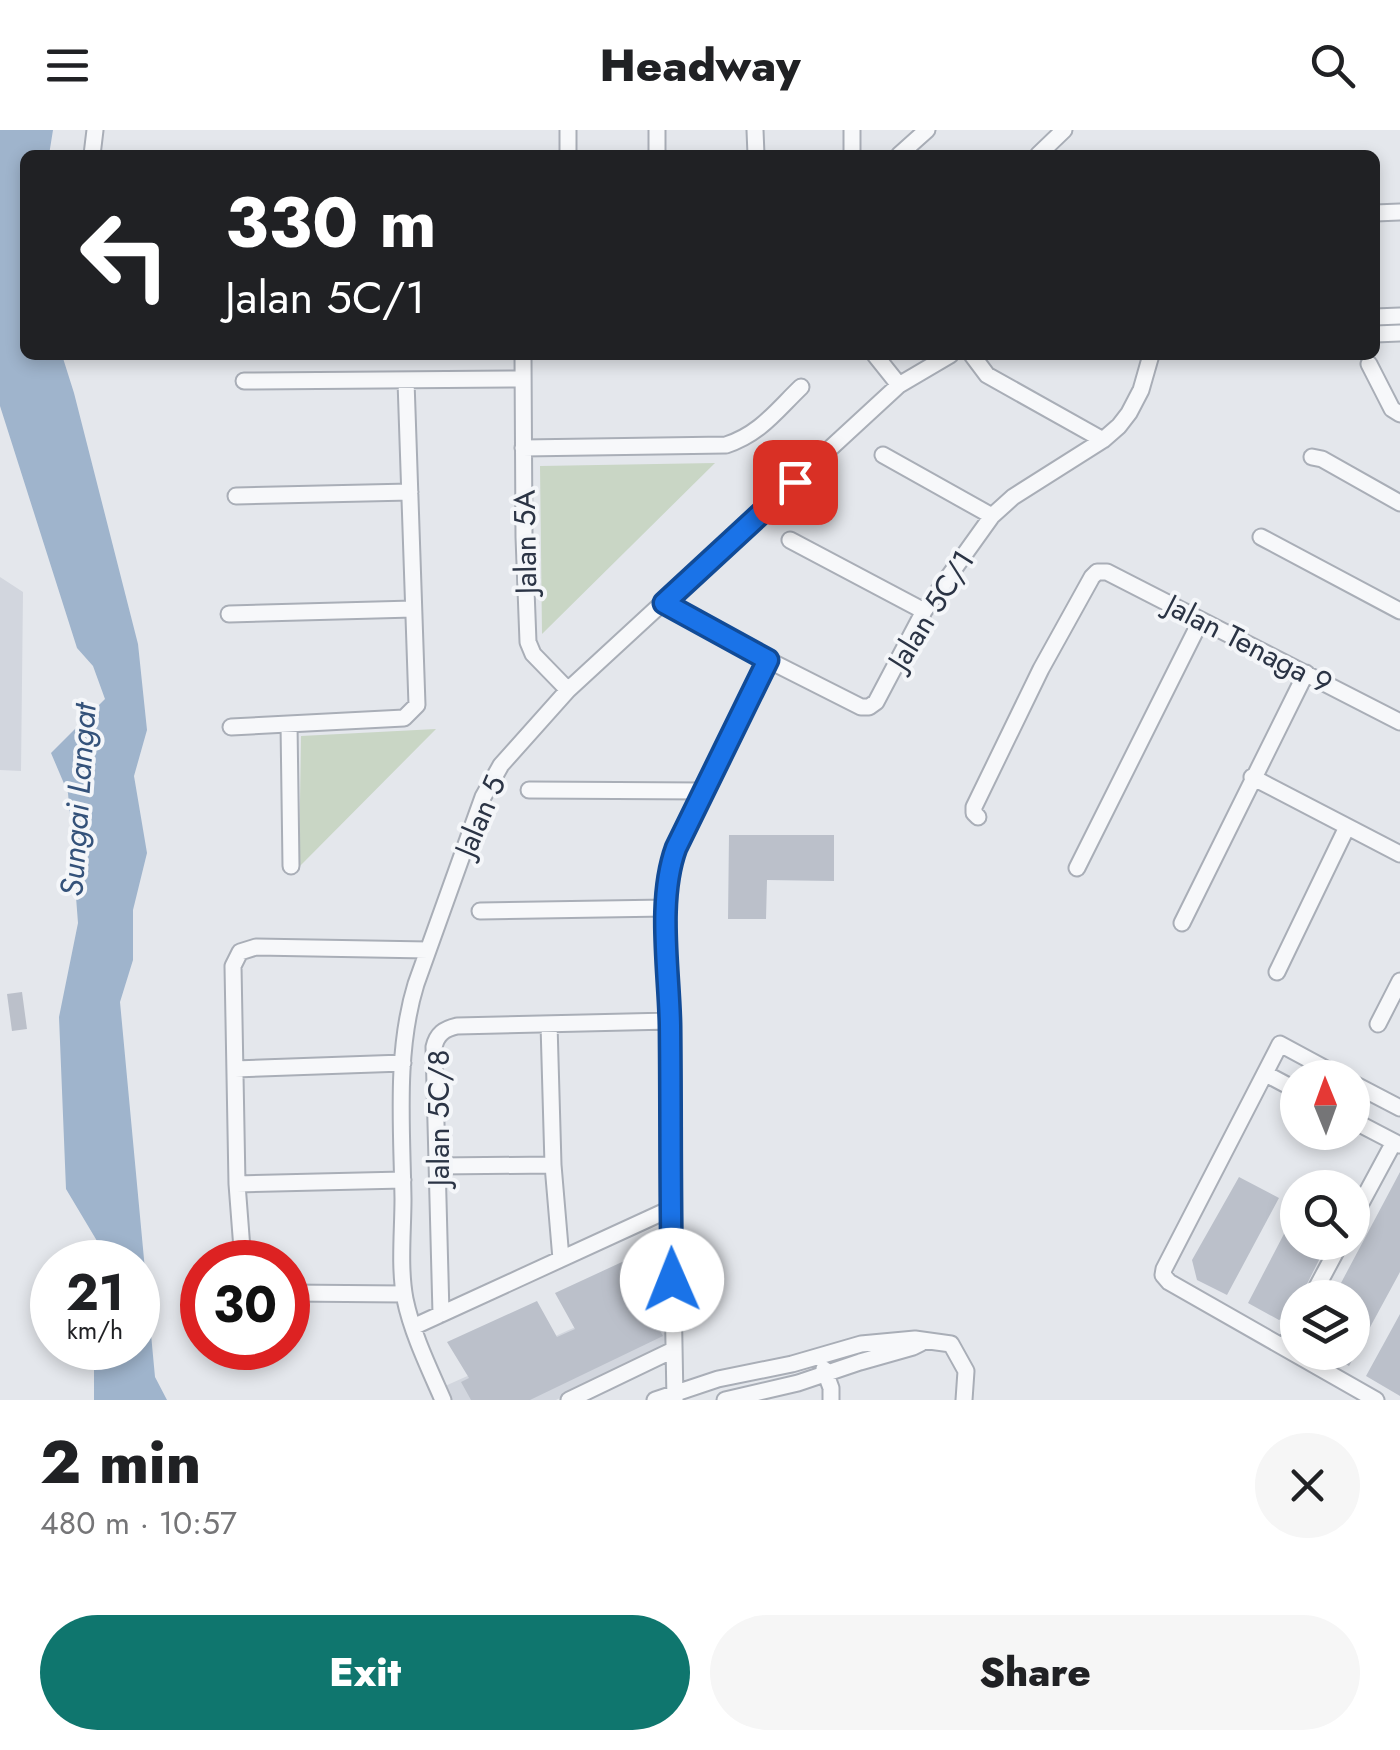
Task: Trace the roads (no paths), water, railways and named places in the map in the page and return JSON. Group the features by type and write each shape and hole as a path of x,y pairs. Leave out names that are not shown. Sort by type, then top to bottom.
{"street":[{"path":"905,150 927,130"},
{"path":"1043,150 1064,130"},
{"name":"Jalan 5A","path":"523,360 528,642 534,654 568,690"},
{"path":"879,360 899,386"},
{"name":"Jalan 5","path":"443,1400 404,1294 403,1064 409,1006 483,797 501,765 568,690 899,386 942,360"},
{"path":"975,360 987,375 1103,440"},
{"name":"Jalan 5C/1","path":"664,603 768,660 869,707 876,702 924,611 992,516 1013,497 1103,440 1129,413 1150,360"},
{"path":"1370,364 1392,409 1400,414"},
{"path":"244,381 523,379"},
{"path":"232,726 404,718 417,705 406,381"},
{"path":"523,448 726,445 757,431 801,387"},
{"path":"883,456 992,516"},
{"path":"1312,458 1322,459 1400,502"},
{"path":"236,496 410,492"},
{"path":"1261,537 1400,611"},
{"path":"790,540 924,611"},
{"name":"Jalan Tenaga 9","path":"978,818 974,808 1041,669 1097,572 1107,572 1400,722"},
{"path":"229,614 414,609"},
{"path":"1077,868 1201,620"},
{"path":"675,1396 666,908 673,856 768,660"},
{"path":"1182,923 1306,673"},
{"path":"288,724 291,866"},
{"path":"1252,777 1400,854"},
{"path":"530,790 704,791"},
{"path":"1277,972 1348,827"},
{"path":"480,911 666,908"},
{"path":"241,1240 234,1069 234,966 240,952 256,947 428,950"},
{"path":"1378,1024 1400,982"},
{"name":"Jalan 5C/8","path":"441,1314 436,1039 448,1028 457,1026 670,1021"},
{"path":"549,1024 560,1258"},
{"path":"1280,1346 1163,1275 1280,1044 1310,1060"},
{"path":"234,1069 403,1064"},
{"path":"1266,1074 1280,1081"},
{"path":"1370,1092 1400,1108"},
{"path":"1370,1130 1397,1144 1370,1190"},
{"path":"437,1166 553,1165"},
{"path":"237,1184 402,1180"},
{"path":"413,1326 670,1209"},
{"path":"310,1294 404,1294"},
{"path":"655,1400 861,1344 900,1340 950,1344 966,1371 964,1400"},
{"path":"725,1400 826,1375 924,1341"},
{"path":"569,1400 673,1350"},
{"path":"819,1356 831,1388 831,1400"},
{"path":"1323,1370 1376,1400"}],"water":[{"name":"Sungai Langat","path":"0,130 53,130 50,150 20,150 20,360 64,360 138,644 147,730 134,776 147,853 133,910 133,960 120,1002 142,1240 96,1240 66,1189 59,1017 78,923 68,793 51,753 105,699 93,666 77,648 0,406"},
{"path":"94,1370 154,1370 167,1400 94,1400"}]}
